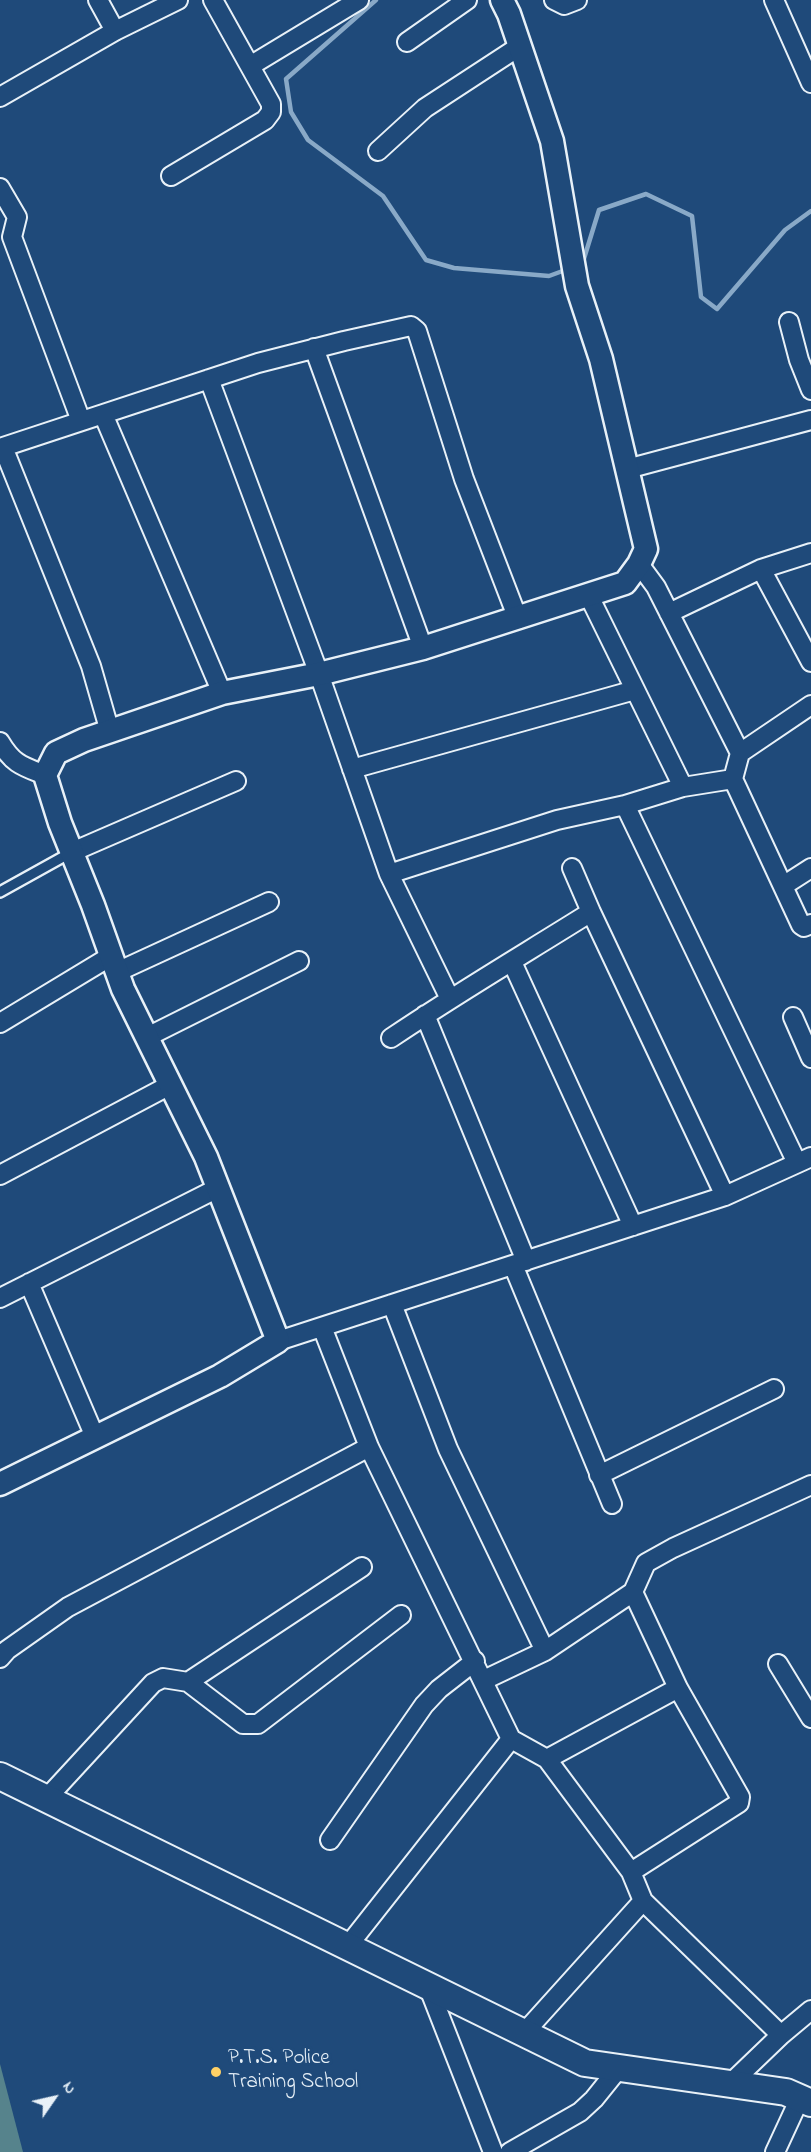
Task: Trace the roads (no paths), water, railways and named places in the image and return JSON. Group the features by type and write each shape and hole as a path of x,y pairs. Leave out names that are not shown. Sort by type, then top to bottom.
{"main road":[{"path":"0,1776 585,2063 786,2092 806,2101"}],"street":[{"path":"98,0 115,31"},
{"path":"0,97 115,31 178,0"},
{"path":"171,176 265,120 271,112 270,104 213,0"},
{"path":"250,66 359,0"},
{"path":"407,42 466,0"},
{"path":"278,1341 206,1157 123,989 45,775 56,753 110,732 222,693 319,674 423,648 518,619 624,584 639,564 646,549 601,359 577,286 552,141 502,0"},
{"path":"554,0 564,5 577,0"},
{"path":"774,0 811,83"},
{"path":"378,151 424,108 520,46"},
{"path":"0,188 17,217 12,237 81,421"},
{"path":"789,322 799,360 811,390"},
{"path":"110,732 91,666 1,447 258,363 400,328 411,326 417,331 464,479 518,619"},
{"path":"314,348 423,648"},
{"path":"209,379 319,674 389,874 450,999"},
{"path":"103,414 222,693"},
{"path":"627,469 811,420"},
{"path":"669,613 761,569 811,553"},
{"path":"639,564 656,587 740,753"},
{"path":"761,569 811,662"},
{"path":"589,596 683,787"},
{"path":"352,769 635,690"},
{"path":"811,705 740,753 733,779 801,925 804,927 811,924"},
{"path":"0,742 9,757 20,766 45,775"},
{"path":"389,874 557,820 625,805 683,787 733,779"},
{"path":"72,852 236,781"},
{"path":"0,1484 220,1376 278,1341 725,1196 804,1160 625,805"},
{"path":"572,868 725,1196"},
{"path":"783,886 811,868"},
{"path":"0,1023 114,964 269,902"},
{"path":"391,1038 591,912"},
{"path":"147,1037 298,961"},
{"path":"513,962 633,1226"},
{"path":"425,1015 612,1504"},
{"path":"792,1017 811,1058"},
{"path":"0,1175 170,1085"},
{"path":"0,1298 218,1188"},
{"path":"29,1283 95,1437"},
{"path":"392,1304 448,1449 545,1651"},
{"path":"322,1327 369,1447 511,1739 547,1759 631,1872 643,1901 781,2035"},
{"path":"599,1475 774,1389"},
{"path":"0,1658 7,1650 68,1607 369,1447"},
{"path":"484,1680 545,1651 633,1592 646,1563 673,1548 809,1491"},
{"path":"188,1682 362,1568"},
{"path":"631,1872 739,1803 740,1797 678,1688 633,1592"},
{"path":"46,1799 153,1683 163,1678 188,1682 243,1724 258,1724 401,1614"},
{"path":"330,1840 424,1705 439,1689 475,1661"},
{"path":"778,1664 811,1718"},
{"path":"547,1759 678,1688"},
{"path":"347,1947 511,1739"},
{"path":"524,2033 643,1901"},
{"path":"428,1986 493,2152"},
{"path":"730,2084 811,2010"},
{"path":"510,2152 580,2112 594,2099 619,2068"},
{"path":"775,2152 806,2101"}],"lane":[{"path":"0,892 72,852"}],"waterway":[{"path":"376,0 286,79 291,112 308,140 383,196 426,260 454,268 549,276 568,269"},
{"path":"582,265 599,210 646,194 692,216 701,297 717,309 785,230 811,211"}],"place":[{"name":"P.T.S. Police Training School","path":"216,2072"}]}
